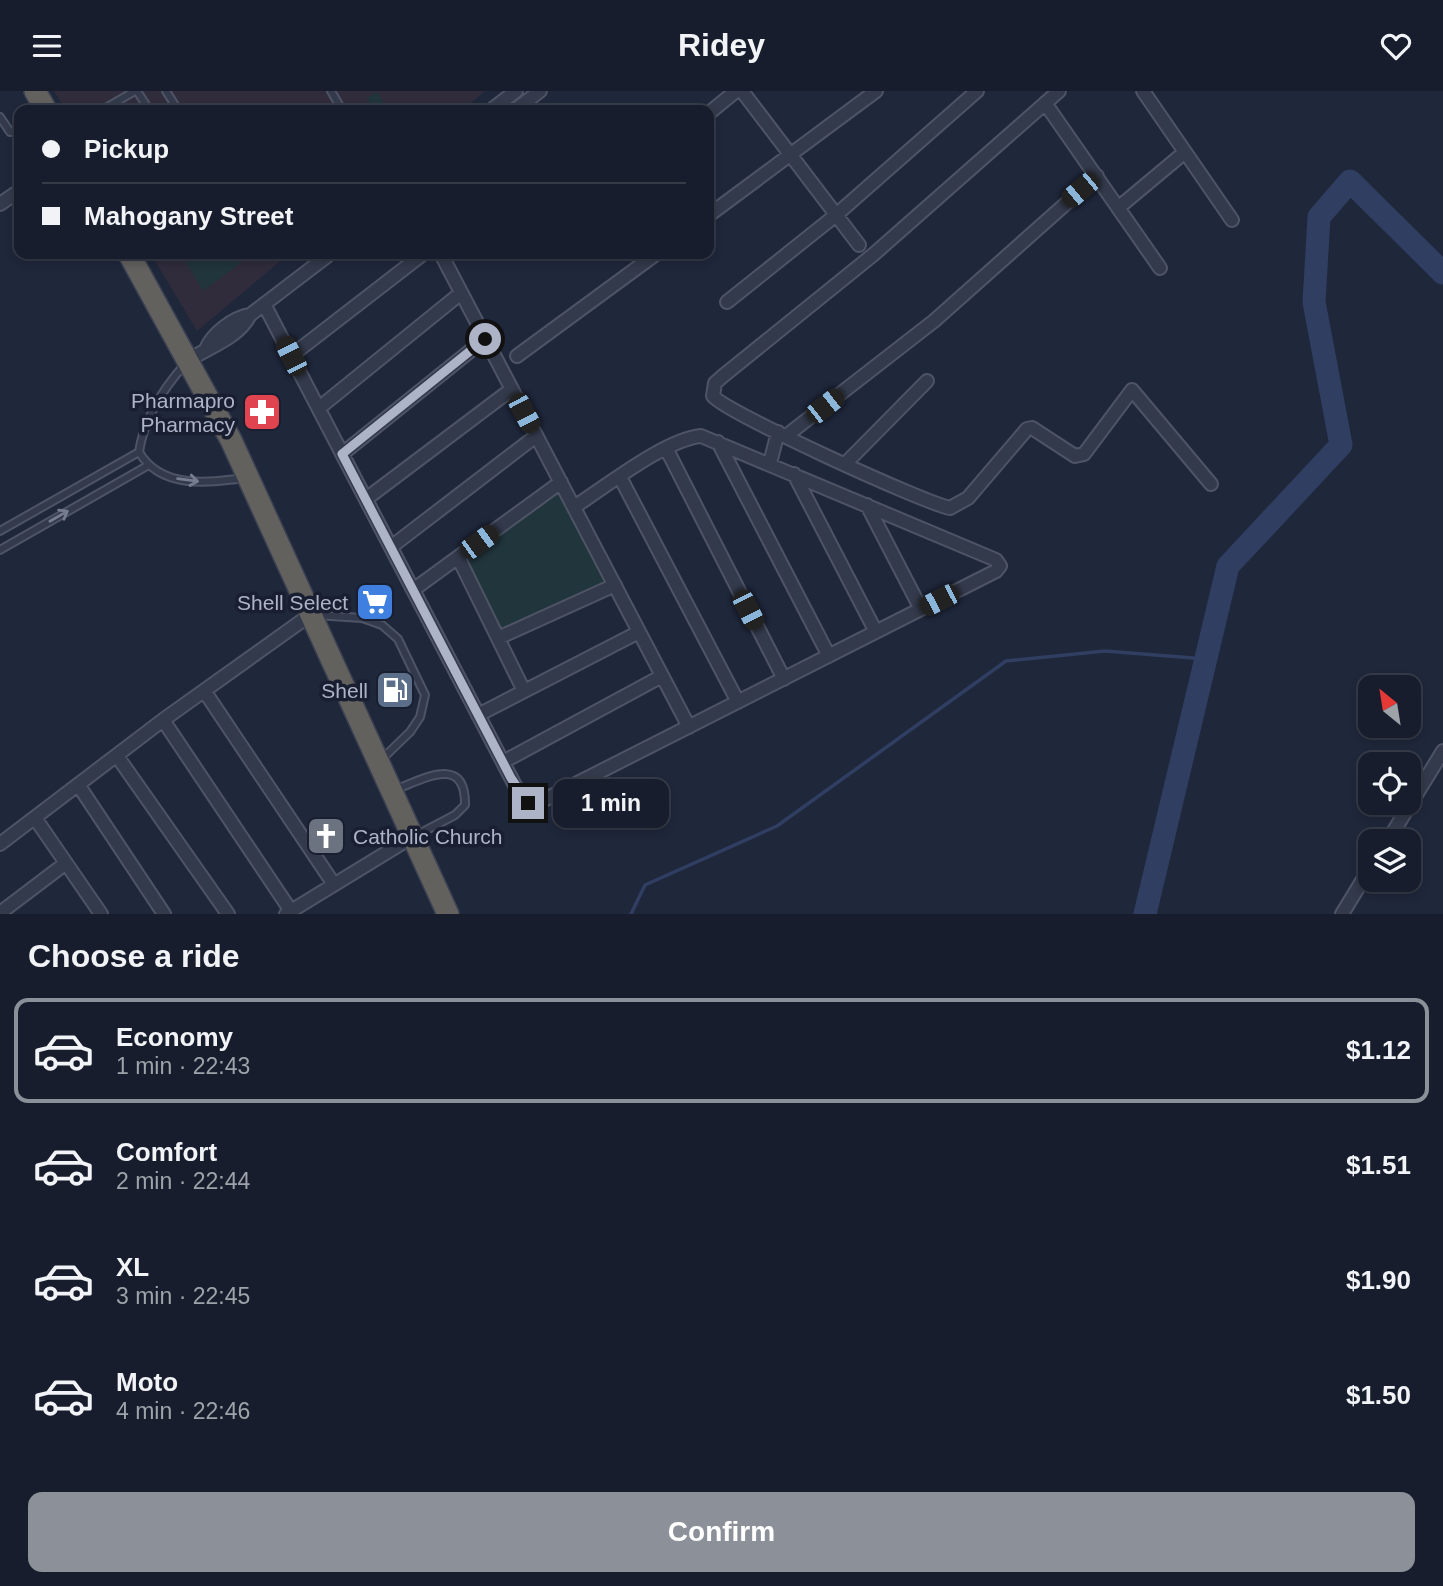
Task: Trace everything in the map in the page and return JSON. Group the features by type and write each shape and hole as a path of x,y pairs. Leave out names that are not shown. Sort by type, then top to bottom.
{"highway":[{"path":"132,259 197,355 248,477 448,914"}],"street":[{"path":"498,105 516,91"},
{"path":"522,105 540,91"},
{"path":"714,211 876,91"},
{"path":"727,302 836,215 977,91"},
{"path":"1059,91 874,254 715,383 713,396 719,403 782,434 946,507 956,506 968,498 1027,429 1032,428 1075,456 1084,454 1132,390 1211,484"},
{"path":"1143,91 1232,220"},
{"path":"714,110 745,93 859,245"},
{"path":"1045,103 1160,268"},
{"path":"1118,208 1185,152"},
{"path":"770,464 782,434 934,321 1097,176"},
{"path":"197,355 210,339 239,317 250,315 323,259"},
{"path":"291,356 416,259"},
{"path":"444,259 689,727"},
{"path":"517,356 649,259"},
{"path":"319,408 461,293"},
{"path":"264,304 520,795 528,803 540,802 920,610 996,571 998,562 718,442 690,437 666,448 573,507"},
{"path":"342,454 485,339"},
{"path":"845,464 927,381"},
{"path":"366,499 512,389"},
{"path":"391,547 537,436"},
{"path":"718,442 829,656"},
{"path":"666,448 784,679"},
{"path":"794,474 876,632"},
{"path":"620,477 737,702"},
{"path":"413,590 561,482"},
{"path":"867,505 920,610"},
{"path":"458,557 524,691"},
{"path":"498,638 615,585"},
{"path":"0,844 163,720 310,615"},
{"path":"478,715 639,632"},
{"path":"503,762 662,677"},
{"path":"205,692 333,883"},
{"path":"163,720 288,913 412,837"},
{"path":"1395,829 1443,751"},
{"path":"117,756 228,914"},
{"path":"79,786 164,914"},
{"path":"35,818 102,914"},
{"path":"0,913 66,863"},
{"path":"1342,914 1358,888"}],"lane":[{"path":"111,105 136,91"},
{"path":"0,117 10,132 14,132"},
{"path":"197,355 170,380 147,420 139,452 147,466 173,478 191,482 248,477"},
{"path":"0,531 139,452"},
{"path":"0,550 147,466"},
{"path":"310,615 362,618 382,625 398,639 425,695 420,717 410,732 377,763"},
{"path":"391,791 445,772 454,775 460,782 465,805 455,815 412,837"}],"shaded area":[{"path":"54,91 485,91 468,105 63,105"},
{"path":"377,92 385,105 371,105 367,98"},
{"path":"154,259 283,259 197,331"},
{"path":"184,259 245,259 203,291"},
{"path":"558,491 605,583 502,629 467,559"}],"waterway":[{"path":"1145,914 1228,566 1341,445 1314,302 1319,217 1350,181 1443,273"},
{"path":"631,914 645,885 777,826 1006,661 1105,651 1206,659"}],"place":[{"name":"Pharmapro Pharmacy","path":"262,412"},
{"name":"Shell Select","path":"375,602"},
{"name":"Shell","path":"395,690"},
{"name":"Catholic Church","path":"326,836"}],"route":[{"path":"485,339 342,454 520,795 528,803"}]}
